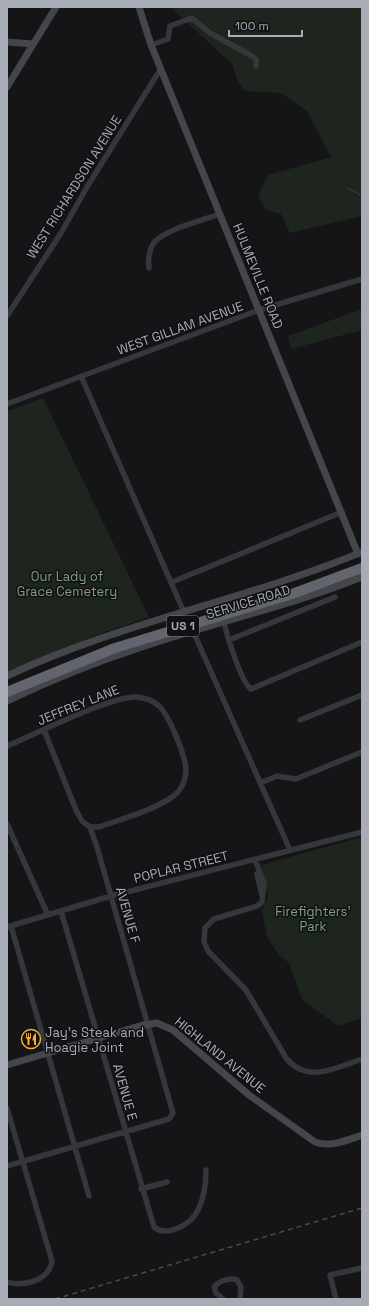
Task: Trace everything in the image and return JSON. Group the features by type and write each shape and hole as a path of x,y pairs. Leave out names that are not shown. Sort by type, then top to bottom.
{"highway":[{"name":"US 1","path":"7,685 63,661 126,637 283,590 361,556"},
{"name":"US 1","path":"7,692 65,667 122,646 292,594 362,568"}],"street":[{"path":"7,87 56,7"},
{"name":"HULMEVILLE ROAD","path":"139,7 150,45 160,70 361,556"},
{"path":"150,45 168,39 169,28 172,24 192,18 210,33 252,56 256,60 256,66"},
{"path":"7,42 33,44"},
{"name":"WEST RICHARDSON AVENUE","path":"7,316 61,233 87,187 160,70"},
{"path":"149,268 148,260 152,245 160,237 220,214"},
{"name":"WEST GILLAM AVENUE","path":"7,404 259,310 362,279"},
{"path":"81,376 184,610"},
{"path":"172,582 342,512"},
{"name":"SERVICE ROAD","path":"7,676 85,643 184,610 288,580 361,556"},
{"name":"SERVICE ROAD","path":"7,701 93,664 193,631 295,601 362,577"},
{"path":"229,640 335,597"},
{"path":"224,622 229,640 245,682 249,688 253,689 362,642"},
{"path":"193,631 290,850"},
{"path":"300,720 362,695"},
{"name":"JEFFREY LANE","path":"7,746 109,702 129,697 151,701 158,705 166,716 186,767 185,777 181,788 174,796 162,803 98,827 90,827"},
{"name":"AVENUE F","path":"44,730 76,810 82,821 90,827 170,1099 172,1115 169,1119 125,1131"},
{"path":"260,783 277,776 296,779 362,752"},
{"path":"7,824 48,915"},
{"name":"POPLAR STREET","path":"9,927 111,896 362,832"},
{"path":"255,859 264,899 257,906 218,917 210,921 204,932 205,947 246,990 286,1058 294,1067 304,1072 319,1073 362,1059"},
{"name":"AVENUE E","path":"61,911 141,1190 154,1227 165,1232 175,1230 197,1212 206,1185 206,1170"},
{"path":"9,927 89,1196"},
{"name":"HIGHLAND AVENUE","path":"7,1065 148,1024 165,1025 177,1033 249,1095 315,1142 325,1145 362,1135"},
{"path":"7,1108 51,1258 50,1268 45,1274 28,1283 7,1282"},
{"path":"7,1166 125,1131"},
{"path":"141,1190 167,1182"},
{"path":"336,1299 330,1275 362,1268"},
{"path":"223,1299 216,1293 214,1287 217,1284 232,1279 237,1280 240,1283 240,1299"}],"green space":[{"path":"170,7 362,7 362,216 290,233 281,214 266,210 258,196 268,175 331,157 307,111 281,93 245,91 238,82 232,64"},
{"path":"362,309 362,330 291,349 288,336"},
{"name":"Our Lady of Grace Cemetery","path":"43,398 149,617 94,636 7,673 7,411"},
{"name":"Firefighters' Park","path":"362,837 362,1018 338,1026 302,999 289,963 279,955 267,937 262,911 268,896 261,865"}],"waterway":[{"path":"348,188 362,196"}],"railway":[{"path":"55,1299 362,1208"}],"place":[{"name":"Jay's Steak and Hoagie Joint","path":"31,1039"}]}
